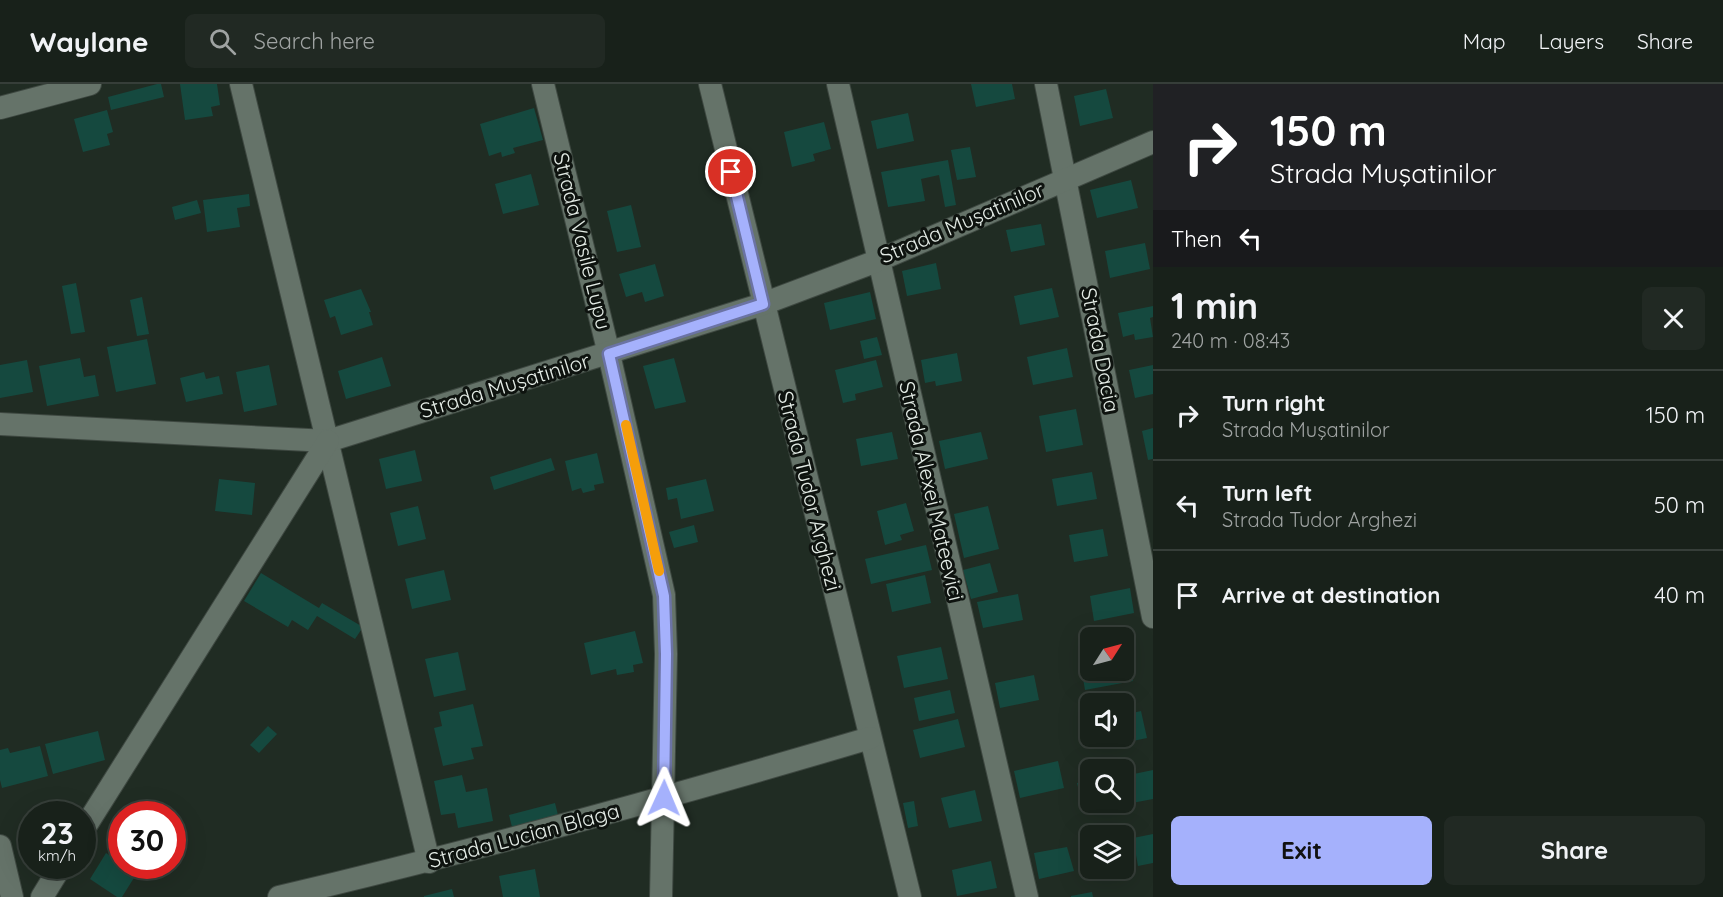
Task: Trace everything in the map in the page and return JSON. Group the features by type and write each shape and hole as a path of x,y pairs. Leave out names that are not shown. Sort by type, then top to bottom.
{"street":[{"path":"0,108 90,84"},
{"path":"241,84 429,862"},
{"name":"Strada Vasile Lupu","path":"543,84 609,354 664,596 666,654 661,897"},
{"name":"Strada Tudor Arghezi","path":"710,84 910,897"},
{"name":"Strada Alexei Mateevici","path":"838,84 1027,897"},
{"name":"Strada Dacia","path":"1046,84 1153,617"},
{"name":"Strada Muşatinilor","path":"0,424 328,441 763,304 878,261 1153,142"},
{"path":"96,810 328,441"},
{"name":"Strada Lucian Blaga","path":"279,897 429,862 713,785 870,738"},
{"path":"0,846 12,897"},
{"path":"42,897 53,879"}],"building":[{"path":"161,84 164,97 111,110 108,97"},
{"path":"180,84 217,84 220,105 211,107 213,116 185,120"},
{"path":"971,84 1012,84 1015,99 976,107"},
{"path":"1106,89 1113,118 1080,126 1074,96"},
{"path":"534,108 543,140 513,148 515,153 502,157 501,152 489,156 480,124"},
{"path":"107,110 113,132 107,134 110,145 83,152 74,119"},
{"path":"908,113 914,141 877,149 871,121"},
{"path":"824,122 831,149 813,154 815,161 792,167 784,132"},
{"path":"970,147 976,177 957,180 951,150"},
{"path":"948,160 956,205 945,207 939,175 921,179 925,201 888,207 881,172"},
{"path":"531,174 539,205 503,214 495,184"},
{"path":"1131,180 1138,208 1097,218 1090,190"},
{"path":"249,194 250,206 237,208 240,227 207,232 203,200"},
{"path":"197,200 201,213 175,220 172,207"},
{"path":"631,205 641,247 617,252 607,211"},
{"path":"1041,224 1045,245 1011,252 1006,230"},
{"path":"1145,243 1150,269 1110,278 1105,251"},
{"path":"936,263 941,289 907,296 902,271"},
{"path":"655,264 664,296 645,302 642,292 626,297 619,274"},
{"path":"76,283 85,332 71,334 62,286"},
{"path":"1052,288 1059,317 1020,325 1014,296"},
{"path":"361,289 371,312 369,312 373,325 341,335 335,316 330,318 324,300"},
{"path":"870,292 876,319 830,330 824,303"},
{"path":"142,297 149,334 137,336 130,300"},
{"path":"1153,306 1153,317 1150,318 1153,337 1135,340 1134,334 1123,337 1118,313"},
{"path":"877,337 882,355 864,359 860,341"},
{"path":"147,339 156,384 116,392 107,347"},
{"path":"1067,348 1073,377 1033,385 1027,357"},
{"path":"957,353 962,381 936,386 935,381 925,383 921,360"},
{"path":"382,357 391,386 346,399 338,371"},
{"path":"80,358 84,377 95,375 99,396 47,406 39,366"},
{"path":"674,358 686,402 655,409 643,366"},
{"path":"27,360 33,392 0,398 0,365"},
{"path":"876,360 883,387 855,394 856,400 843,403 835,370"},
{"path":"269,365 277,405 244,412 236,372"},
{"path":"1153,365 1153,394 1135,398 1129,370"},
{"path":"204,372 206,379 219,376 223,394 186,402 180,378"},
{"path":"1076,409 1083,445 1046,452 1039,416"},
{"path":"1153,428 1153,459 1148,460 1142,431"},
{"path":"892,432 898,459 861,466 856,439"},
{"path":"981,432 988,459 945,469 939,441"},
{"path":"415,450 422,481 386,489 379,459"},
{"path":"597,453 604,483 594,485 595,490 583,493 581,488 572,491 565,461"},
{"path":"551,458 555,470 494,490 490,477"},
{"path":"1092,472 1097,499 1057,506 1052,479"},
{"path":"219,479 255,483 252,515 215,511"},
{"path":"706,479 714,511 681,519 677,498 668,500 666,488"},
{"path":"906,503 914,531 900,535 902,540 885,545 877,511"},
{"path":"418,506 426,539 398,546 390,513"},
{"path":"988,506 999,549 964,558 954,514"},
{"path":"694,525 698,542 674,548 669,532"},
{"path":"1103,529 1108,556 1074,562 1069,535"},
{"path":"926,545 932,570 871,584 865,559"},
{"path":"990,563 998,592 971,599 963,570"},
{"path":"444,570 451,600 412,609 405,579"},
{"path":"261,573 319,608 322,603 363,627 355,639 317,616 308,630 292,620 288,627 244,601"},
{"path":"925,575 931,603 892,612 886,584"},
{"path":"1130,588 1134,613 1094,621 1090,596"},
{"path":"1018,594 1023,620 983,628 977,602"},
{"path":"635,631 643,663 633,665 634,672 617,675 616,669 591,675 584,643"},
{"path":"941,647 948,679 904,688 897,656"},
{"path":"458,652 466,690 434,697 425,659"},
{"path":"1034,675 1039,700 1000,708 995,683"},
{"path":"1084,681 1133,681 1085,690"},
{"path":"950,690 955,713 919,721 914,698"},
{"path":"473,704 483,746 471,748 474,759 443,766 434,728 442,726 439,712"},
{"path":"1141,711 1147,738 1134,741 1134,713"},
{"path":"958,719 965,747 920,758 913,730"},
{"path":"268,726 277,734 259,753 250,745"},
{"path":"98,731 105,760 53,774 45,744"},
{"path":"40,746 48,776 2,788 0,750 8,748 10,753"},
{"path":"1058,761 1064,788 1020,798 1014,771"},
{"path":"1153,770 1153,799 1134,803 1134,774"},
{"path":"462,775 466,792 487,788 493,821 458,828 455,813 441,815 434,781"},
{"path":"975,790 982,821 949,828 941,798"},
{"path":"914,801 918,826 908,828 903,803"},
{"path":"555,803 558,815 512,827 509,815"},
{"path":"1153,834 1153,863 1138,866 1134,838"},
{"path":"1067,847 1074,871 1039,879 1034,853"},
{"path":"106,853 108,854 108,879 133,879 122,897 117,897 90,879 96,879 96,869"},
{"path":"991,861 997,888 957,896 952,870"},
{"path":"535,869 540,897 503,897 499,876"},
{"path":"452,889 454,897 424,897 424,896"},
{"path":"1092,892 1093,897 1071,897 1071,896"}],"slow traffic":[{"path":"626,425 659,571"}],"route":[{"path":"664,798 666,654 664,596 609,354 763,304 731,172"}]}
